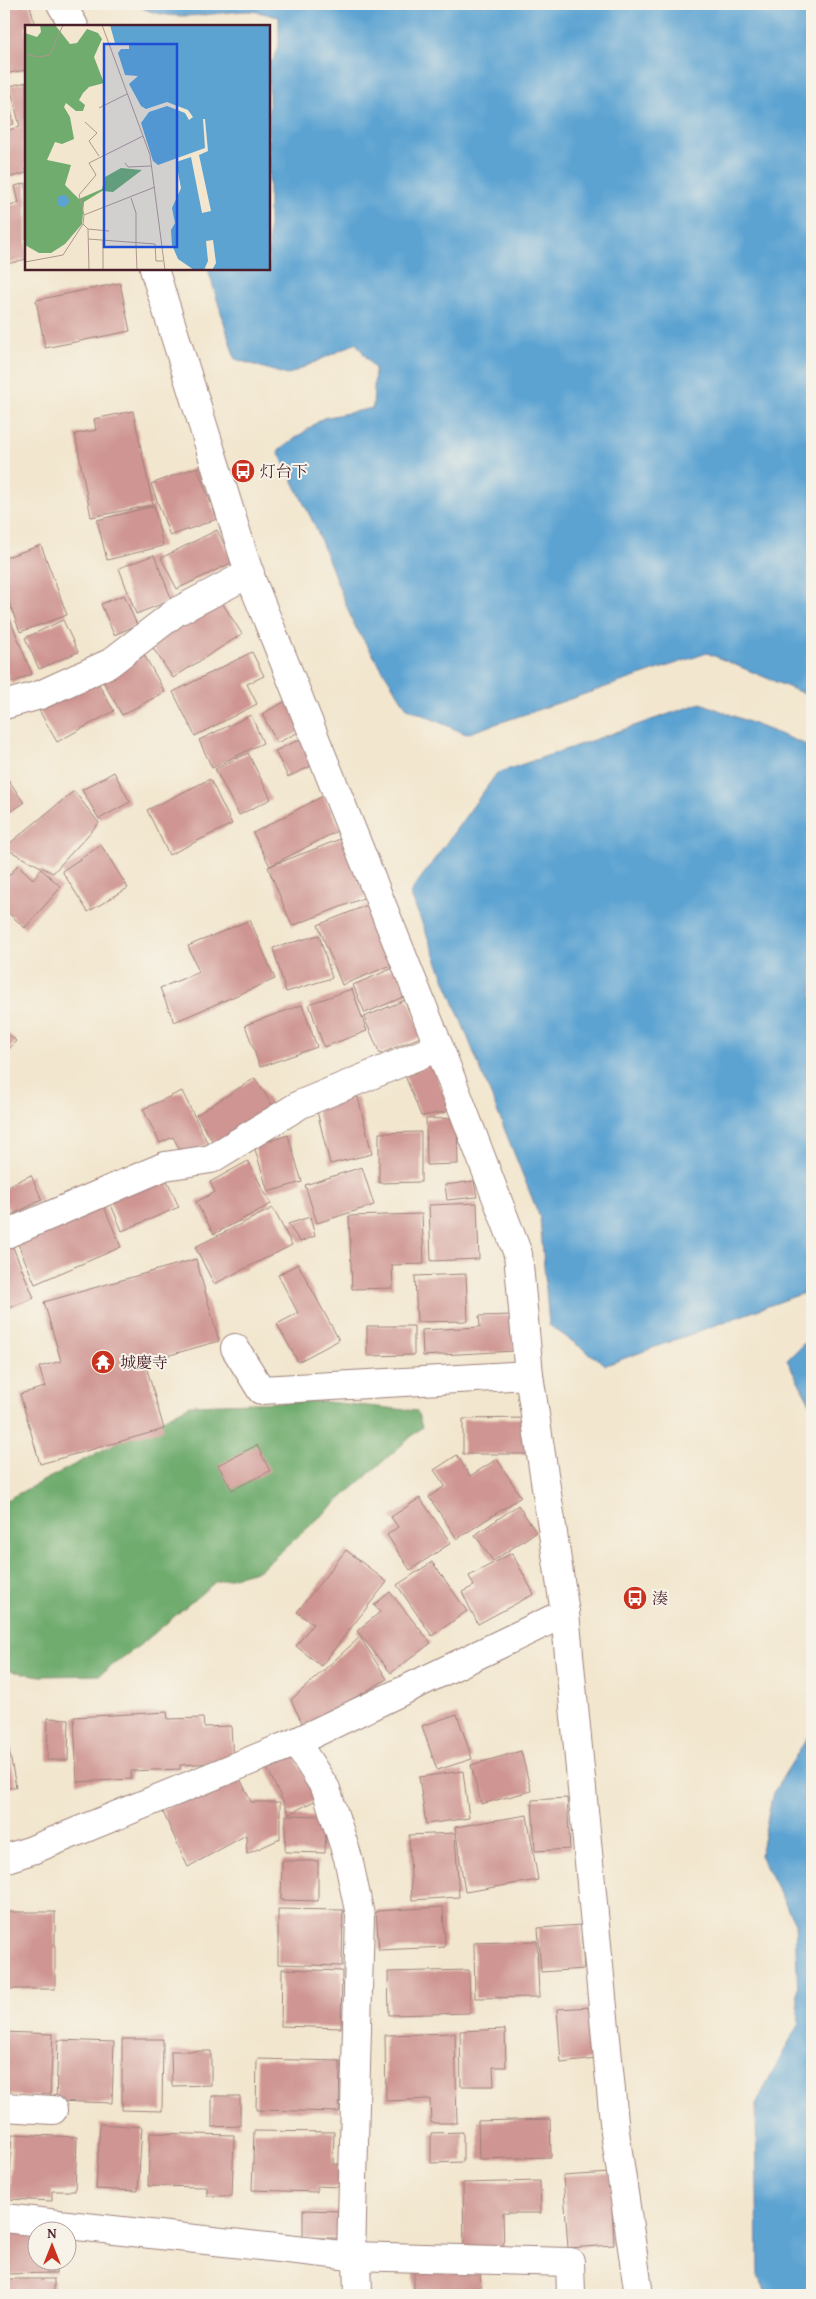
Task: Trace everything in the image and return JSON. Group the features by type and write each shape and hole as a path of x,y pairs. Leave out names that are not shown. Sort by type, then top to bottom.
{"street":[{"path":"61,4 73,25"},
{"path":"154,270 250,576 439,1046 518,1254 528,1375 565,1613 615,2132 639,2295"},
{"path":"4,705 40,695 110,663 176,612 250,576"},
{"path":"4,1235 165,1166 211,1159 300,1104 439,1046"},
{"path":"235,1348 261,1390 528,1375"},
{"path":"4,1859 32,1850 296,1742 565,1613"},
{"path":"296,1742 326,1789 348,1858 360,1915 354,2256 358,2295"},
{"path":"4,2106 53,2110"},
{"path":"4,2218 354,2256 570,2262 571,2295"}],"green space":[{"path":"318,1401 417,1411 422,1427 260,1570 215,1582 144,1642 99,1675 41,1676 4,1670 4,1501 190,1405"}],"water":[{"path":"135,4 812,4 812,697 707,653 466,734 407,708 354,625 315,526 278,451 323,418 373,408 375,369 356,343 287,375 235,359 208,270 270,270 270,61 273,61 279,42 279,17 248,11 176,16 148,10"},
{"path":"701,703 812,747 812,1290 606,1365 549,1325 540,1218 410,893 497,773"},
{"path":"812,1338 812,1407 787,1360 807,1340"},
{"path":"812,1730 812,2295 767,2295 758,2276 756,2104 799,2023 795,1923 760,1855 773,1793"}],"building":[{"path":"4,4 13,4 13,7 30,5 35,25 25,25 25,70 4,74"},
{"path":"25,82 25,173 4,179 4,131 20,127 10,86"},
{"path":"4,88 14,124 4,126"},
{"path":"25,183 25,259 4,265 4,208 19,203 15,186"},
{"path":"120,283 130,331 45,348 36,300"},
{"path":"133,411 153,505 91,517 75,434 96,430 94,419"},
{"path":"197,467 217,519 170,536 151,484"},
{"path":"154,506 163,546 107,560 97,520"},
{"path":"217,530 233,562 177,589 161,558"},
{"path":"41,545 67,615 20,632 4,588 4,558"},
{"path":"154,555 172,600 136,614 119,568"},
{"path":"124,595 137,625 114,635 101,604"},
{"path":"217,595 242,634 173,678 147,639"},
{"path":"6,609 32,674 11,683 4,665 4,610"},
{"path":"63,620 78,652 39,669 25,638"},
{"path":"142,651 165,692 122,715 100,676"},
{"path":"252,652 264,676 247,684 257,704 195,736 173,692"},
{"path":"93,674 114,711 57,742 36,705"},
{"path":"288,700 303,730 277,743 262,714"},
{"path":"251,715 263,743 212,768 199,740"},
{"path":"305,737 317,763 288,777 275,751"},
{"path":"248,753 271,799 239,815 215,769"},
{"path":"114,772 130,802 99,819 82,790"},
{"path":"4,773 24,803 4,816"},
{"path":"210,779 232,824 169,855 147,810"},
{"path":"74,791 99,823 53,873 4,848"},
{"path":"323,796 341,829 270,866 253,833"},
{"path":"343,838 366,897 292,926 268,867"},
{"path":"101,845 128,888 88,912 62,871"},
{"path":"18,865 33,879 41,869 61,887 25,928 4,909 4,881"},
{"path":"370,904 394,964 342,985 318,925"},
{"path":"250,920 275,979 174,1022 160,988 199,972 188,946"},
{"path":"319,935 332,978 286,992 273,948"},
{"path":"396,967 408,995 365,1013 353,985"},
{"path":"352,989 367,1031 324,1047 309,1004"},
{"path":"408,999 423,1036 380,1054 364,1017"},
{"path":"302,1005 317,1047 260,1067 245,1025"},
{"path":"4,1030 16,1041 4,1055"},
{"path":"431,1063 452,1111 421,1116 404,1073"},
{"path":"255,1078 275,1110 216,1146 196,1115"},
{"path":"182,1091 208,1144 183,1156 173,1137 160,1143 143,1109"},
{"path":"358,1097 372,1154 330,1164 316,1107"},
{"path":"457,1118 458,1164 427,1165 426,1119"},
{"path":"421,1132 421,1182 379,1183 379,1133"},
{"path":"288,1135 302,1182 268,1192 254,1146"},
{"path":"248,1161 271,1204 214,1234 196,1202 215,1192 210,1182"},
{"path":"362,1167 374,1205 317,1223 305,1185"},
{"path":"31,1175 42,1200 11,1215 4,1200 4,1188"},
{"path":"165,1176 179,1207 122,1231 109,1200"},
{"path":"474,1181 477,1197 447,1200 445,1185"},
{"path":"102,1202 121,1247 35,1284 16,1239"},
{"path":"477,1203 479,1259 431,1261 429,1205"},
{"path":"273,1208 292,1245 214,1284 195,1247"},
{"path":"4,1209 10,1220 4,1223"},
{"path":"422,1214 424,1264 392,1265 393,1288 352,1289 349,1216"},
{"path":"310,1217 315,1236 300,1242 288,1224"},
{"path":"12,1245 34,1298 4,1310 4,1249"},
{"name":"城慶寺","path":"196,1259 219,1341 145,1362 164,1429 40,1464 20,1394 45,1387 39,1367 61,1361 44,1302"},
{"path":"298,1264 339,1340 298,1362 277,1324 298,1313 278,1275"},
{"path":"466,1274 468,1321 417,1322 415,1276"},
{"path":"512,1315 514,1351 423,1356 422,1330 480,1327 479,1316"},
{"path":"367,1326 414,1326 414,1355 367,1356"},
{"path":"528,1418 528,1454 463,1454 463,1419"},
{"path":"257,1445 270,1471 232,1490 218,1465"},
{"path":"457,1455 470,1476 497,1459 521,1497 457,1539 429,1497 445,1486 434,1470"},
{"path":"420,1498 451,1543 410,1570 387,1535 398,1527 391,1517"},
{"path":"518,1505 536,1532 493,1561 475,1535"},
{"path":"346,1550 387,1582 321,1666 296,1646 313,1624 297,1612"},
{"path":"512,1553 534,1594 478,1624 462,1592 474,1586 469,1576"},
{"path":"432,1562 467,1611 432,1636 397,1585"},
{"path":"390,1592 431,1643 391,1673 357,1631 380,1612 374,1605"},
{"path":"360,1637 387,1679 304,1727 291,1700"},
{"path":"167,1712 168,1719 203,1718 204,1727 231,1726 233,1762 180,1765 180,1769 131,1771 131,1779 77,1782 74,1717"},
{"path":"457,1714 472,1759 437,1770 422,1726"},
{"path":"48,1718 69,1719 68,1760 47,1760"},
{"path":"8,1744 16,1787 4,1789 4,1745"},
{"path":"521,1751 531,1791 481,1804 471,1765"},
{"path":"293,1753 316,1800 289,1814 266,1766"},
{"path":"463,1771 469,1818 426,1824 419,1777"},
{"path":"237,1772 251,1802 280,1802 280,1839 247,1854 246,1835 188,1867 162,1810"},
{"path":"567,1798 570,1849 535,1851 532,1800"},
{"path":"286,1815 326,1816 325,1853 285,1852"},
{"path":"527,1815 538,1880 465,1892 455,1827"},
{"path":"455,1833 459,1897 412,1900 409,1835"},
{"path":"282,1861 318,1861 318,1901 281,1900"},
{"path":"443,1907 445,1947 379,1950 376,1911"},
{"path":"278,1909 343,1910 342,1966 278,1964"},
{"path":"4,1912 55,1912 55,1989 4,1989"},
{"path":"581,1925 584,1969 541,1972 538,1928"},
{"path":"537,1941 539,1997 475,1998 474,1943"},
{"path":"282,1969 342,1971 341,2028 281,2026"},
{"path":"469,1970 470,2013 389,2015 388,1972"},
{"path":"592,2007 596,2059 561,2063 557,2009"},
{"path":"505,2029 506,2067 493,2067 494,2086 461,2086 460,2031"},
{"path":"4,2032 53,2034 50,2097 4,2095"},
{"path":"455,2033 457,2123 431,2123 430,2099 386,2101 385,2035"},
{"path":"122,2039 163,2039 162,2111 122,2110"},
{"path":"58,2040 114,2042 112,2103 56,2101"},
{"path":"171,2051 211,2051 211,2085 172,2086"},
{"path":"257,2059 340,2061 339,2112 256,2110"},
{"path":"212,2096 240,2096 240,2126 212,2127"},
{"path":"550,2119 551,2157 479,2159 478,2121"},
{"path":"100,2124 142,2127 138,2191 96,2189"},
{"path":"254,2131 334,2132 333,2164 339,2164 339,2187 317,2186 317,2192 252,2190"},
{"path":"463,2132 463,2162 431,2163 431,2133"},
{"path":"150,2133 234,2135 232,2196 207,2196 207,2187 148,2186"},
{"path":"12,2134 77,2137 75,2191 52,2191 52,2201 9,2199"},
{"path":"610,2173 614,2245 568,2248 563,2176"},
{"path":"540,2181 541,2213 503,2213 504,2251 464,2252 463,2183"},
{"path":"303,2210 343,2211 342,2238 303,2238"},
{"path":"28,2230 28,2272 56,2273 4,2274 4,2231"},
{"path":"480,2270 481,2295 414,2295 414,2271"},
{"path":"4,2279 54,2279 54,2295 4,2295"}],"place":[{"name":"灯台下","path":"243,471"},
{"name":"城慶寺","path":"103,1362"},
{"name":"湊","path":"635,1598"}]}
